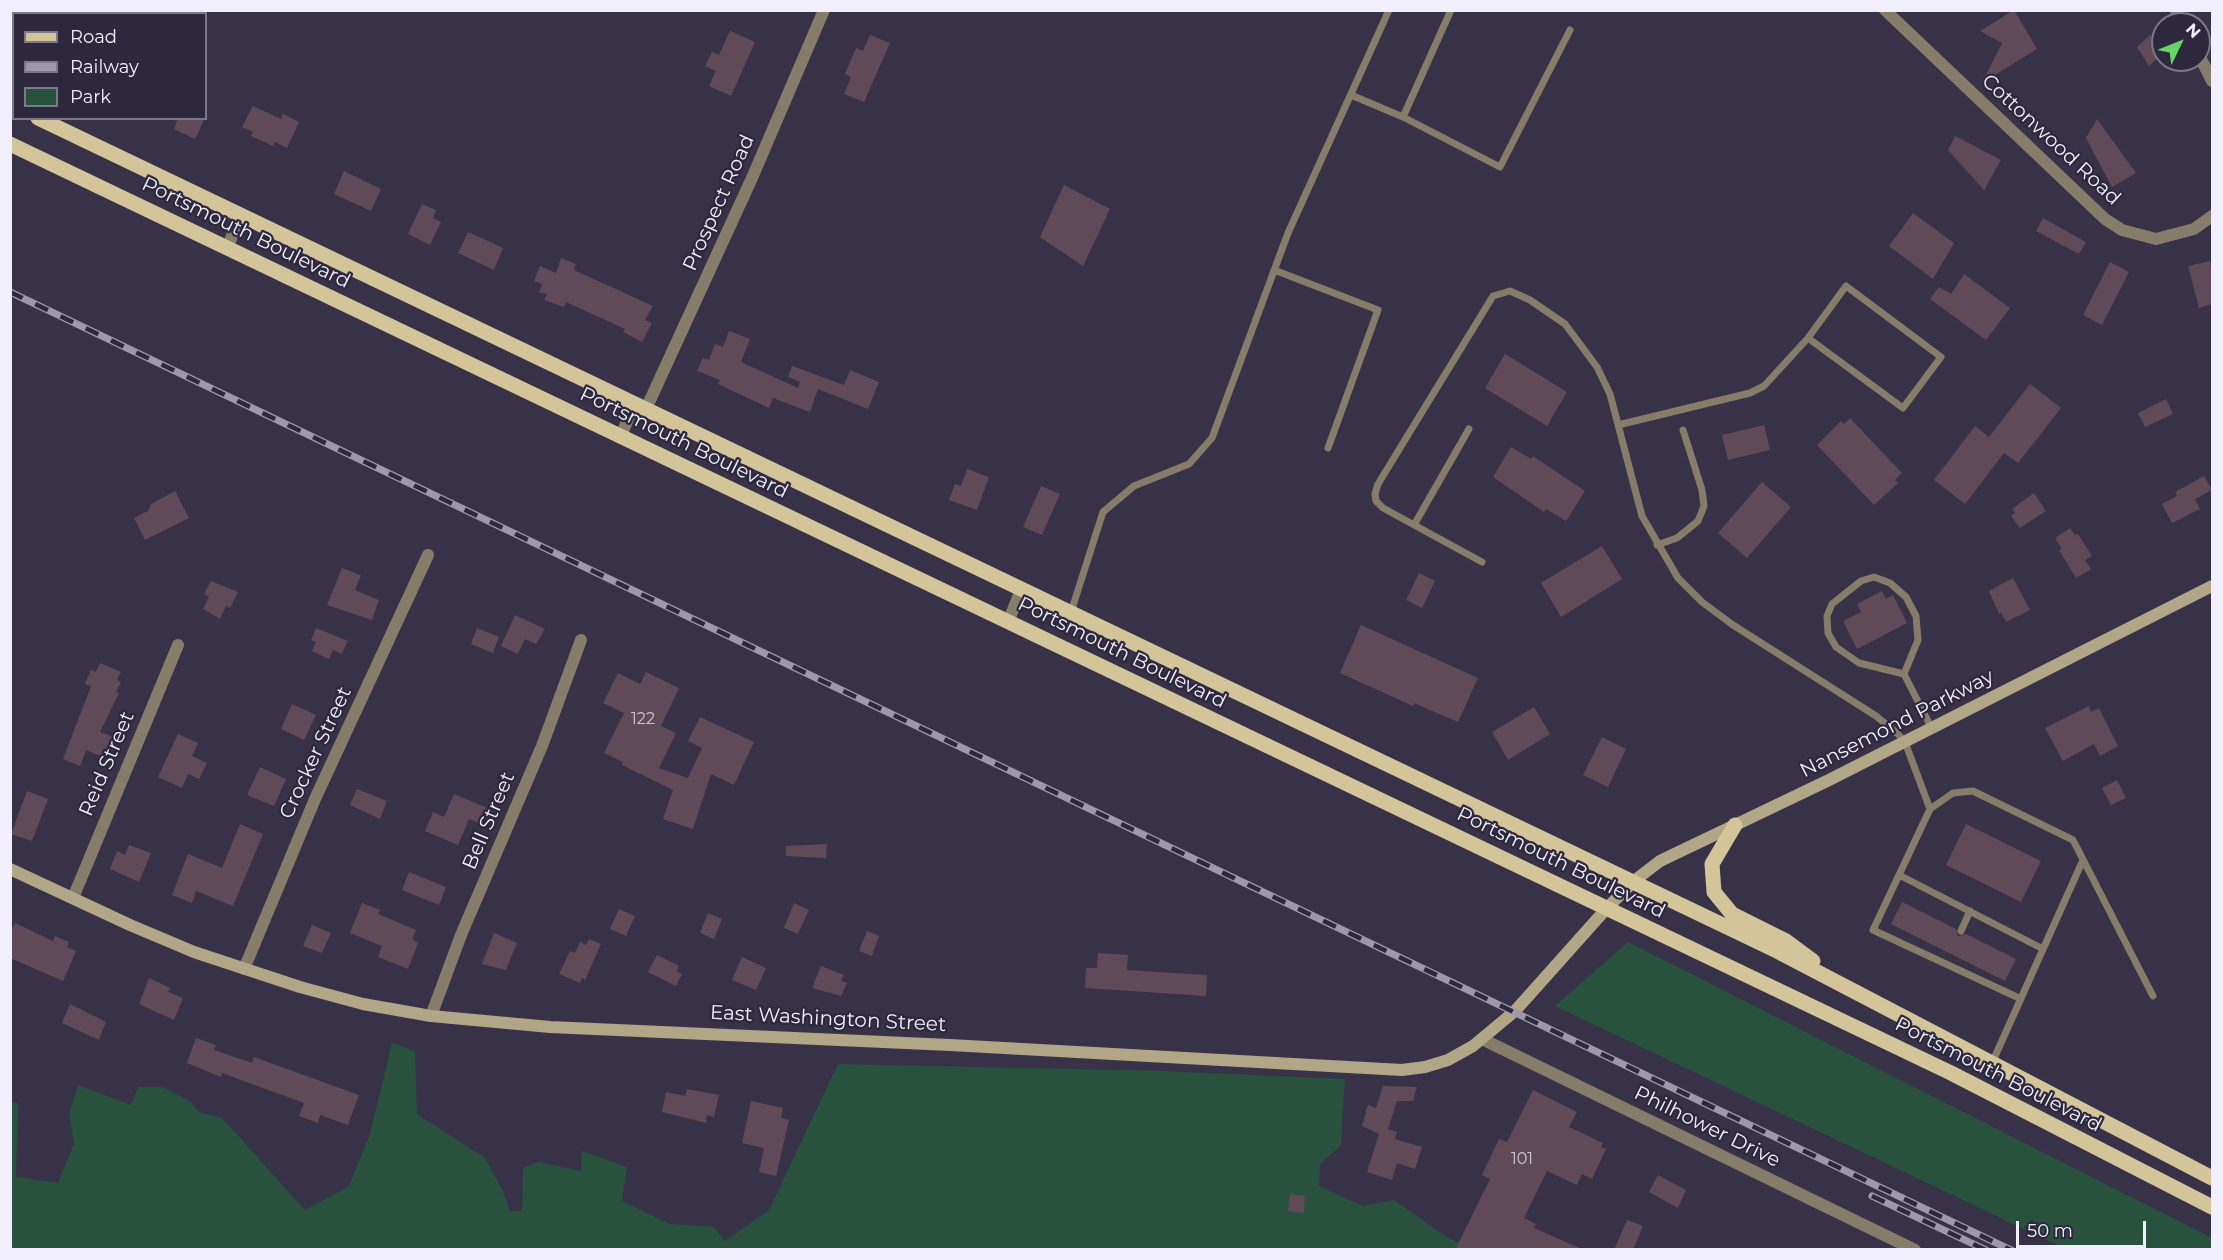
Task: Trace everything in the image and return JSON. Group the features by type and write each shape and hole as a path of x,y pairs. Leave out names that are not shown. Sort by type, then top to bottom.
{"main road":[{"name":"Portsmouth Boulevard","path":"42,120 1021,590 1634,881 1849,988 2212,1178"},
{"name":"Portsmouth Boulevard","path":"10,144 1952,1073 2212,1207"},
{"name":"Nansemond Parkway","path":"1607,908 1634,881 1682,849 1932,729 2212,586"},
{"path":"1735,825 1712,864 1714,892 1722,905 1731,914 1786,941 1849,988"},
{"name":"East Washington Street","path":"10,869 194,952 363,1004 431,1016 550,1027 902,1042 1402,1070 1425,1067 1448,1060 1482,1039 1515,1011 1607,908"}],"street":[{"name":"Prospect Road","path":"621,436 640,407 752,178 824,10"},
{"name":"Cottonwood Road","path":"1885,10 2105,219 2122,230 2156,239 2194,229 2212,216"},
{"path":"228,247 239,216"},
{"name":"Crocker Street","path":"244,969 311,809 428,555"},
{"path":"1008,622 1021,590"},
{"name":"Bell Street","path":"431,1016 461,934 542,746 581,640"},
{"name":"Reid Street","path":"73,898 178,645"},
{"name":"Philhower Drive","path":"1482,1039 1915,1250"}],"lane":[{"path":"1071,613 1102,512 1134,486 1189,464 1212,438 1274,270 1389,10"},
{"path":"1403,117 1451,10"},
{"path":"1351,95 1403,117 1500,167 1570,30"},
{"path":"1274,270 1378,310 1328,448"},
{"path":"1618,425 1750,393 1776,375 1808,338 1846,286 1941,357 1903,408 1808,338"},
{"path":"1482,562 1383,508 1376,501 1378,484 1493,296 1510,291 1530,300 1565,324 1597,367 1610,394 1642,516 1678,578 1702,603 1876,716 1905,742 1930,809"},
{"path":"1414,525 1469,429"},
{"path":"1657,545 1677,538 1698,521 1704,506 1702,490 1683,430"},
{"path":"1904,674 1918,640 1916,616 1906,597 1890,583 1874,577 1861,581 1833,604 1827,615 1828,633 1836,647 1859,663 1904,674 1932,729"},
{"path":"2020,999 1874,930 1930,809 1953,793 1972,791 2073,840 2153,996"},
{"path":"1992,1063 2083,860"},
{"path":"1899,875 2043,949"},
{"path":"1961,931 1970,911"},
{"path":"1946,964 1950,954"}],"green space":[{"path":"1628,942 2212,1238 2212,1249 2066,1249 1555,1006"},
{"path":"392,1043 415,1051 417,1114 485,1158 502,1189 510,1211 522,1211 523,1168 538,1162 581,1171 582,1151 627,1167 622,1201 670,1224 714,1227 725,1241 769,1210 838,1064 1163,1071 1345,1079 1341,1145 1320,1164 1319,1186 1363,1206 1394,1200 1448,1238 1475,1249 11,1249 10,1102 18,1103 16,1177 58,1183 74,1144 69,1114 78,1085 131,1105 138,1087 163,1087 191,1102 199,1112 222,1118 305,1210 349,1186 370,1134"}],"building":[{"path":"2014,10 2037,49 1982,83 2002,43 1980,31"},
{"path":"730,31 755,42 731,96 709,86 716,71 705,66 712,52 719,55"},
{"path":"870,35 890,43 864,102 844,94 851,77 845,74 856,48 863,51"},
{"path":"2151,36 2151,64 2149,66 2137,47"},
{"path":"253,106 281,119 283,114 299,122 287,148 275,142 273,146 251,136 253,132 242,127"},
{"path":"2097,119 2136,173 2112,187 2086,138"},
{"path":"177,120 204,120 195,139 174,129"},
{"path":"1955,136 2001,160 1984,190 1948,150"},
{"path":"344,171 381,189 371,211 334,194"},
{"path":"1064,185 1110,209 1083,266 1040,237"},
{"path":"422,204 436,210 433,218 441,222 430,245 408,234"},
{"path":"1913,213 1954,243 1933,279 1889,246"},
{"path":"2043,218 2086,242 2079,254 2036,231"},
{"path":"468,232 503,248 494,270 458,253"},
{"path":"561,258 576,264 574,270 653,306 645,320 652,323 642,342 623,332 625,329 566,302 564,307 544,300 547,294 539,292 542,284 534,281 540,266 556,273"},
{"path":"2210,261 2212,304 2199,308 2188,266"},
{"path":"2110,262 2129,272 2102,325 2083,315"},
{"path":"1964,274 2010,308 1986,340 1930,299 1939,287 1951,294"},
{"path":"729,331 750,339 741,362 798,388 800,382 788,377 792,366 844,385 850,370 879,382 868,409 818,389 810,412 773,398 769,408 718,384 720,380 697,371 703,358 709,360 715,344 723,347"},
{"path":"1505,354 1567,392 1547,426 1485,388"},
{"path":"2030,384 2061,408 2018,463 2004,453 1965,504 1934,480 1975,426 1989,437"},
{"path":"2166,399 2173,414 2145,427 2138,413"},
{"path":"1850,418 1902,473 1895,480 1898,483 1874,505 1817,445 1841,421 1844,424"},
{"path":"1764,425 1770,450 1728,460 1722,435"},
{"path":"1511,447 1531,459 1533,456 1585,491 1566,521 1546,509 1544,512 1493,477"},
{"path":"967,469 989,477 977,510 949,500 955,484 961,486"},
{"path":"2204,476 2212,490 2195,499 2200,509 2172,523 2162,504 2177,496 2175,492"},
{"path":"1762,482 1791,507 1747,558 1718,533"},
{"path":"1041,486 1060,494 1042,535 1023,527"},
{"path":"175,491 189,518 145,540 134,518 148,511 151,504"},
{"path":"2034,493 2046,511 2020,528 2011,516 2015,513 2012,509"},
{"path":"2070,528 2075,535 2078,534 2092,556 2085,560 2091,569 2076,578 2059,550 2062,549 2055,538"},
{"path":"1602,546 1622,579 1561,617 1541,583"},
{"path":"342,568 361,575 355,590 379,600 372,620 327,605"},
{"path":"1419,573 1435,581 1422,608 1406,600"},
{"path":"2013,578 2030,610 2006,622 2001,613 1999,614 1989,591"},
{"path":"211,581 238,592 230,608 226,606 220,619 203,609 209,597 204,594"},
{"path":"1882,591 1886,599 1893,595 1907,623 1857,649 1843,621 1861,612 1857,604"},
{"path":"515,615 545,629 536,644 525,639 518,654 501,646"},
{"path":"1361,625 1478,678 1458,722 1414,703 1413,706 1340,673"},
{"path":"316,628 348,641 342,654 333,650 329,659 312,651 316,642 311,640"},
{"path":"477,628 499,637 493,653 471,644"},
{"path":"100,663 121,672 117,680 121,682 116,692 119,693 100,732 114,737 106,758 86,750 80,766 63,759 91,686 85,684 91,670 96,672"},
{"path":"646,672 679,688 661,726 676,733 659,768 688,778 702,748 688,741 700,717 754,742 734,785 711,774 693,829 663,819 673,790 622,765 623,762 604,753 624,713 603,703 618,673 640,684"},
{"path":"292,704 316,715 304,740 281,729"},
{"path":"2089,706 2091,712 2099,708 2118,746 2100,756 2094,744 2063,761 2045,728"},
{"path":"1534,707 1550,734 1508,760 1492,732"},
{"path":"178,734 198,743 192,756 207,763 199,779 188,774 182,788 158,777"},
{"path":"1602,737 1626,749 1608,787 1583,775"},
{"path":"260,767 286,779 274,806 247,795"},
{"path":"2117,780 2126,798 2111,805 2102,788"},
{"path":"357,789 387,801 380,819 350,805"},
{"path":"27,791 48,799 32,841 11,834"},
{"path":"454,794 487,808 481,824 469,819 458,845 425,831 433,812 444,817"},
{"path":"240,824 263,834 233,906 196,891 192,903 172,895 188,854 222,868"},
{"path":"1966,824 2041,861 2021,902 1946,865"},
{"path":"827,844 826,858 786,856 786,846"},
{"path":"129,845 151,853 139,882 110,869 117,851 125,855"},
{"path":"409,872 446,887 439,905 402,890"},
{"path":"1902,902 1956,929 1958,936 1966,934 2016,959 2005,981 1891,924"},
{"path":"362,903 380,910 378,914 416,930 412,939 418,943 408,969 378,957 382,946 350,933"},
{"path":"794,903 809,910 798,934 784,928"},
{"path":"619,909 635,916 626,936 610,929"},
{"path":"708,913 722,919 714,939 700,933"},
{"path":"15,923 53,941 55,936 69,942 67,947 76,951 63,981 10,958 10,933"},
{"path":"312,925 331,933 322,953 303,946"},
{"path":"867,931 879,936 872,956 859,951"},
{"path":"494,933 517,943 506,970 482,964"},
{"path":"589,939 601,944 585,980 582,978 580,983 559,974 570,951 575,953 580,942 586,945"},
{"path":"1098,953 1128,955 1127,970 1207,975 1206,996 1085,988 1086,968 1097,968"},
{"path":"657,955 679,966 676,971 682,974 676,986 648,972"},
{"path":"742,957 766,968 756,990 732,980"},
{"path":"821,966 844,975 841,981 847,983 841,996 812,988"},
{"path":"149,978 170,988 168,992 183,998 174,1020 139,1004"},
{"path":"70,1004 106,1022 99,1040 62,1023"},
{"path":"196,1038 216,1045 214,1050 252,1063 254,1057 359,1095 348,1125 320,1115 318,1123 299,1116 304,1103 222,1073 221,1077 187,1063"},
{"path":"1383,1086 1417,1087 1413,1101 1397,1101 1388,1129 1397,1132 1395,1139 1422,1147 1415,1169 1397,1163 1392,1180 1367,1172 1379,1134 1362,1126 1368,1105 1376,1108"},
{"path":"687,1089 719,1095 714,1117 707,1115 706,1123 662,1112 666,1092 685,1096"},
{"path":"1533,1090 1577,1112 1569,1127 1603,1143 1601,1147 1606,1149 1592,1179 1582,1174 1577,1185 1547,1171 1524,1218 1536,1224 1534,1228 1584,1250 1455,1250 1490,1179 1482,1175 1499,1139 1507,1142"},
{"path":"751,1101 783,1108 781,1118 789,1120 776,1176 759,1172 764,1148 742,1143"},
{"path":"1658,1175 1686,1190 1678,1208 1649,1192"},
{"path":"1290,1194 1305,1196 1304,1213 1288,1211"},
{"path":"1627,1220 1643,1226 1633,1250 1614,1250"}],"railway":[{"path":"10,292 2011,1250"},
{"path":"1872,1196 1986,1250"}]}
